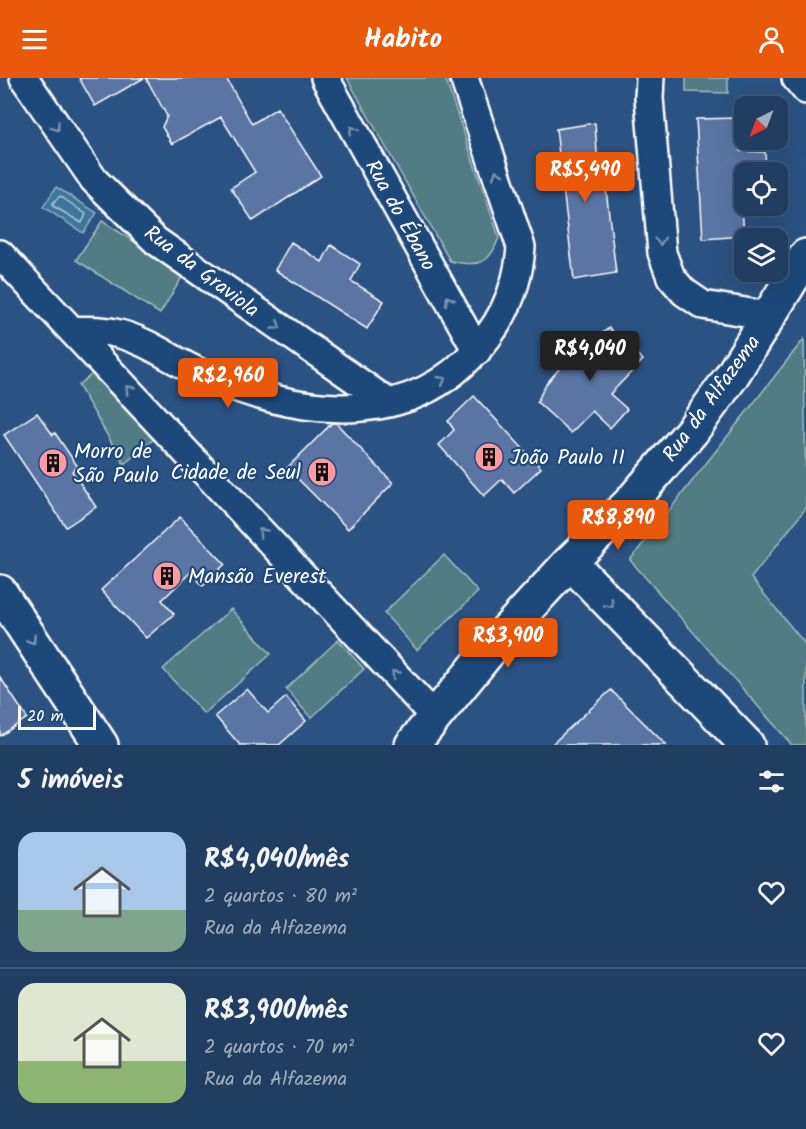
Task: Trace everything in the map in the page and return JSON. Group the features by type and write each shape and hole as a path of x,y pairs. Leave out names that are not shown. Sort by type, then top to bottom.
{"street":[{"name":"Rua da Graviola","path":"24,78 94,180 156,241 389,403"},
{"name":"Rua do Ébano","path":"325,78 477,351"},
{"path":"74,330 114,332 156,349 202,374 254,395 301,406 349,409 389,403 418,393 453,374 477,351 506,308 519,276 520,247 464,78"},
{"path":"650,78 649,98 662,253 671,277 684,292 703,304 769,316"},
{"path":"796,78 806,90"},
{"path":"0,254 74,330 435,717"},
{"name":"Rua da Alfazema","path":"412,745 498,640 570,562 630,503 692,431 806,256"},
{"path":"570,562 747,745"},
{"path":"0,592 101,745"}],"green space":[{"path":"347,78 445,78 499,237 491,253 482,262 468,264 450,261"},
{"path":"686,78 728,78 728,93 686,92"},
{"path":"102,221 184,274 160,314 76,260"},
{"path":"804,339 806,508 751,578 806,645 806,745 792,745 630,560"},
{"path":"95,372 155,438 124,464 78,385"},
{"path":"444,555 478,592 417,650 384,613"},
{"path":"231,609 271,654 204,714 163,669"},
{"path":"338,640 364,669 311,718 286,689"}],"water":[{"path":"56,187 97,213 83,233 43,207"}],"building":[{"path":"79,78 144,78 95,106"},
{"path":"146,78 226,78 252,124 277,108 321,176 253,221 231,188 255,172 221,117 172,144 162,127 167,116"},
{"path":"734,118 734,150 765,152 766,162 734,162 734,216 743,216 743,228 734,228 734,237 703,239 696,119"},
{"path":"595,123 599,182 605,181 616,273 574,280 556,129"},
{"path":"291,242 322,262 331,245 360,264 351,281 384,301 367,329 275,270"},
{"path":"609,328 643,360 610,394 627,409 610,428 592,411 571,433 537,402 546,384 566,361"},
{"name":"João Paulo II","path":"474,396 541,468 514,493 502,479 484,496 439,445 454,430 448,421"},
{"name":"Morro de São Paulo","path":"37,413 53,435 55,433 78,467 72,471 96,507 66,527 4,435"},
{"name":"Cidade de Seul","path":"332,423 336,423 393,483 348,529 287,468"},
{"name":"Mansão Everest","path":"180,517 225,564 203,586 191,572 162,600 174,614 146,638 101,590"},
{"path":"0,677 27,718 0,736"},
{"path":"247,689 268,713 286,697 306,721 279,745 240,745 215,716"},
{"path":"611,690 666,745 551,745"}],"place":[{"name":"João Paulo II","path":"489,457"},
{"name":"Morro de São Paulo","path":"53,463"},
{"name":"Cidade de Seul","path":"322,472"},
{"name":"Mansão Everest","path":"167,576"}]}
